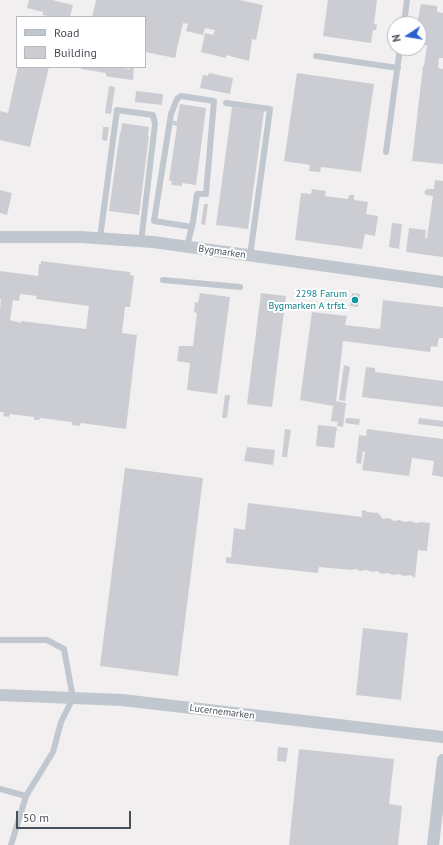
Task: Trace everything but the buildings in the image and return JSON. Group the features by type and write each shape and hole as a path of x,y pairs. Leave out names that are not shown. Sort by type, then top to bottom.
{"street":[{"name":"Bygmarken","path":"0,237 81,237 141,242 443,282"},
{"name":"Lucernemarken","path":"0,695 122,700 443,737"},
{"path":"433,845 443,760"}],"lane":[{"path":"405,16 407,0"},
{"path":"316,56 398,68"},
{"path":"386,152 399,56"},
{"path":"187,247 192,227 197,194 206,194 214,101 181,96 177,100 171,114 154,221 192,227"},
{"path":"226,104 270,109 250,256"},
{"path":"100,238 117,110 153,115 155,124 141,242"},
{"path":"163,280 240,288"},
{"path":"0,640 47,640 64,649 73,698 61,722 53,752 26,796 11,845"},
{"path":"0,789 26,796"}],"place":[{"name":"2298 Farum Bygmarken A trfst.","path":"355,300"}]}
